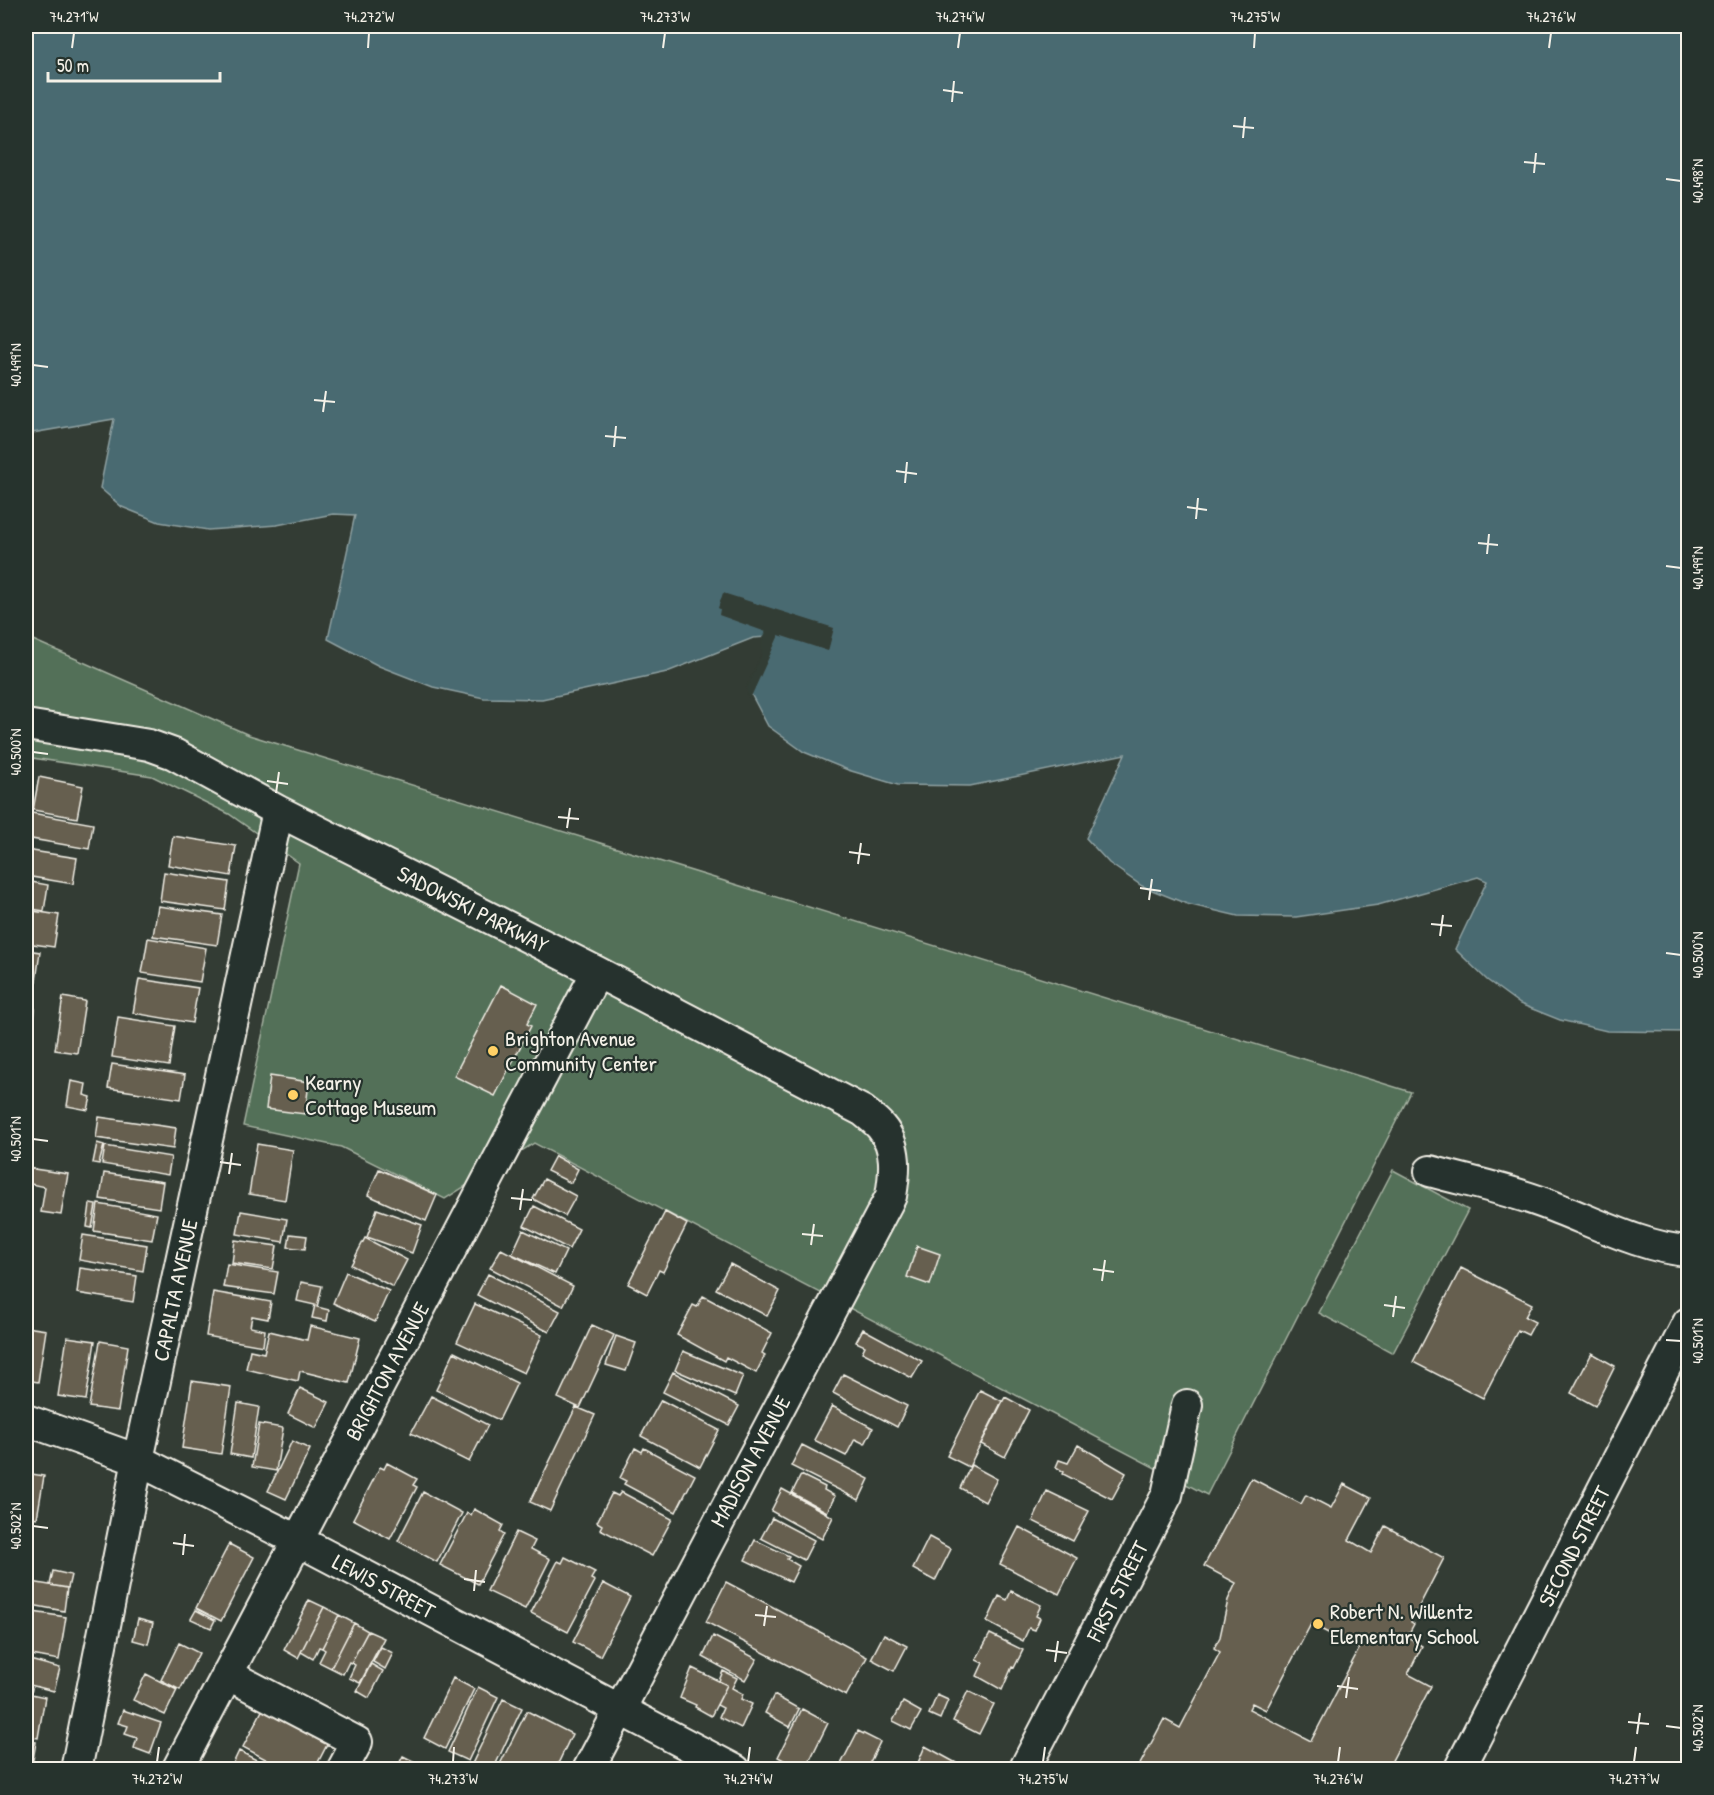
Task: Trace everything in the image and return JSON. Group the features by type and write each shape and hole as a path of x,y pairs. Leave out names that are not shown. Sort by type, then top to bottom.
{"street":[{"name":"SADOWSKI PARKWAY","path":"26,725 149,745 174,754 278,811 597,972 863,1111 882,1127 893,1148"},
{"name":"CAPALTA AVENUE","path":"76,1770 138,1460 278,811"},
{"name":"BRIGHTON AVENUE","path":"177,1770 597,972"},
{"name":"MADISON AVENUE","path":"588,1770 891,1196 895,1175 893,1148"},
{"path":"1430,1171 1540,1201 1670,1250 1689,1251"},
{"name":"SECOND STREET","path":"1459,1770 1689,1323"},
{"name":"FIRST STREET","path":"1024,1770 1167,1495 1187,1405"},
{"name":"LEWIS STREET","path":"26,1420 138,1460 297,1540 735,1770"},
{"path":"227,1674 357,1742 342,1770"}],"green space":[{"path":"26,637 249,735 1411,1092 1207,1495 534,1143 445,1199 341,1147 243,1126 299,863 229,814 152,776 26,757"},
{"path":"1393,1170 1468,1210 1393,1353 1319,1313"}],"water":[{"path":"26,26 1688,26 1688,1032 1607,1031 1560,1020 1520,1004 1487,980 1455,949 1487,881 1478,877 1378,905 1296,917 1238,916 1187,904 1142,886 1109,863 1086,838 1125,754 970,786 898,785 848,770 804,752 768,726 749,690 765,654 766,637 753,638 667,672 542,699 484,698 433,687 379,666 328,639 355,515 333,514 277,525 208,530 159,522 122,507 100,488 114,419 26,434"}],"pier":[{"path":"723,593 834,628 828,651 779,635 750,699 746,690 762,653 762,640 766,632 719,615 720,609 718,608"}],"building":[{"path":"39,777 83,786 77,818 33,810"},
{"path":"26,812 93,824 89,849 26,838"},
{"path":"173,836 236,846 231,876 168,865"},
{"path":"26,850 77,858 73,884 26,876"},
{"path":"164,872 229,882 225,910 160,901"},
{"path":"26,881 48,885 44,911 26,908"},
{"path":"158,906 222,915 217,945 153,936"},
{"path":"26,910 59,915 54,947 26,943"},
{"path":"148,938 206,948 200,982 142,973"},
{"path":"26,950 40,952 35,988 26,986"},
{"path":"139,979 198,988 192,1023 133,1013"},
{"name":"Brighton Avenue Community Center","path":"501,985 537,1004 527,1024 531,1026 495,1096 454,1076"},
{"path":"63,997 85,1001 77,1053 55,1050"},
{"path":"26,1008 35,1009 33,1033 26,1033"},
{"path":"118,1017 175,1026 169,1066 112,1057"},
{"path":"112,1064 185,1075 181,1099 108,1088"},
{"path":"270,1076 309,1082 305,1114 266,1109"},
{"path":"26,1079 32,1080 29,1105 26,1105"},
{"path":"71,1081 86,1084 84,1095 91,1097 88,1110 67,1106"},
{"path":"99,1117 176,1128 173,1149 96,1138"},
{"path":"97,1143 104,1145 99,1164 93,1163"},
{"path":"257,1144 293,1150 285,1200 249,1194"},
{"path":"105,1146 171,1157 168,1175 102,1164"},
{"path":"555,1156 578,1169 571,1183 547,1171"},
{"path":"27,1168 68,1174 61,1215 41,1212 45,1187 26,1183"},
{"path":"379,1169 437,1195 426,1221 368,1195"},
{"path":"104,1173 163,1182 159,1208 100,1199"},
{"path":"544,1179 576,1196 565,1216 533,1199"},
{"path":"90,1204 96,1205 92,1228 87,1227"},
{"path":"98,1204 157,1214 152,1240 94,1231"},
{"path":"534,1206 579,1229 569,1249 524,1226"},
{"path":"377,1209 422,1225 412,1253 367,1237"},
{"path":"241,1211 287,1219 283,1242 237,1234"},
{"path":"665,1212 687,1224 663,1272 659,1270 647,1294 628,1284"},
{"path":"523,1230 566,1251 555,1274 512,1254"},
{"path":"290,1234 307,1236 305,1249 288,1247"},
{"path":"83,1235 147,1245 143,1271 79,1260"},
{"path":"365,1238 407,1260 393,1287 351,1265"},
{"path":"235,1240 277,1246 273,1269 232,1263"},
{"path":"917,1246 940,1254 930,1285 907,1277"},
{"path":"501,1249 573,1286 563,1306 490,1268"},
{"path":"227,1264 278,1272 274,1294 223,1287"},
{"path":"730,1264 780,1291 767,1316 716,1289"},
{"path":"80,1268 137,1276 133,1302 77,1293"},
{"path":"1461,1268 1532,1304 1525,1317 1535,1322 1528,1335 1518,1330 1483,1398 1413,1362"},
{"path":"346,1272 389,1291 375,1322 333,1303"},
{"path":"488,1274 560,1311 549,1332 477,1295"},
{"path":"301,1282 322,1286 317,1307 329,1310 327,1321 312,1318 315,1305 297,1301"},
{"path":"213,1292 271,1302 268,1319 252,1316 250,1327 265,1330 263,1346 206,1336"},
{"path":"703,1296 772,1333 762,1353 765,1355 756,1373 726,1357 724,1361 677,1335 693,1305 697,1307"},
{"path":"475,1304 542,1335 524,1373 457,1342"},
{"path":"592,1325 614,1335 580,1408 558,1398"},
{"path":"310,1326 360,1338 349,1383 300,1371 298,1381 246,1369 250,1350 264,1353 269,1331 307,1340"},
{"path":"26,1327 46,1330 38,1382 26,1380"},
{"path":"863,1329 922,1361 912,1378 862,1352 865,1346 856,1342"},
{"path":"616,1336 636,1343 626,1371 606,1365"},
{"path":"67,1337 95,1341 86,1400 58,1396"},
{"path":"100,1341 128,1346 118,1411 89,1407"},
{"path":"683,1351 743,1376 735,1396 675,1370"},
{"path":"454,1352 517,1383 499,1420 436,1390"},
{"path":"1592,1353 1615,1366 1595,1406 1571,1393"},
{"path":"673,1372 739,1406 729,1425 663,1392"},
{"path":"843,1374 907,1406 897,1427 833,1393"},
{"path":"192,1381 231,1387 221,1454 182,1448"},
{"path":"300,1388 329,1402 316,1428 288,1414"},
{"path":"980,1390 1002,1401 969,1467 947,1456"},
{"path":"431,1396 488,1425 469,1462 411,1433"},
{"path":"1005,1397 1029,1410 1005,1457 981,1444"},
{"path":"661,1400 719,1430 700,1467 641,1436"},
{"path":"238,1403 259,1407 251,1458 230,1454"},
{"path":"832,1406 873,1428 865,1444 855,1439 846,1456 814,1440"},
{"path":"576,1407 595,1415 550,1511 530,1502"},
{"path":"259,1424 283,1428 276,1471 252,1467"},
{"path":"292,1441 310,1449 286,1499 268,1491"},
{"path":"802,1445 869,1479 859,1500 791,1466"},
{"path":"1078,1445 1126,1473 1112,1499 1063,1474 1064,1472 1056,1467 1059,1460 1068,1463"},
{"path":"635,1448 642,1452 644,1448 695,1475 676,1512 624,1484 626,1481 620,1478"},
{"path":"387,1463 417,1479 413,1485 417,1487 390,1539 353,1519 380,1467 384,1469"},
{"path":"971,1465 997,1479 985,1502 960,1488"},
{"path":"26,1473 44,1476 37,1518 26,1516"},
{"path":"801,1475 825,1487 824,1490 835,1496 827,1512 792,1493"},
{"name":"Robert N. Willentz Elementary School","path":"1251,1478 1301,1504 1306,1495 1331,1508 1344,1484 1371,1498 1349,1540 1371,1553 1385,1526 1444,1558 1411,1622 1414,1624 1407,1637 1422,1646 1408,1674 1431,1686 1387,1770 1137,1770 1164,1719 1180,1728 1220,1652 1214,1648 1220,1637 1228,1600 1236,1583 1204,1566","holes":["1311,1624 1359,1649 1311,1741 1249,1709 1252,1703 1266,1710"]},
{"path":"782,1489 833,1517 822,1539 771,1511"},
{"path":"1047,1491 1089,1511 1073,1541 1033,1521"},
{"path":"423,1492 462,1513 437,1562 398,1541"},
{"path":"621,1492 672,1519 652,1556 600,1529 602,1525 597,1522 612,1493 618,1496"},
{"path":"474,1509 503,1525 500,1531 504,1534 478,1584 440,1565 467,1513 471,1515"},
{"path":"772,1518 814,1540 804,1560 761,1538"},
{"path":"1019,1527 1077,1558 1059,1594 1000,1564"},
{"path":"516,1532 535,1541 531,1549 550,1559 525,1609 487,1591"},
{"path":"929,1537 951,1549 935,1581 913,1569"},
{"path":"755,1540 789,1556 787,1559 799,1566 791,1582 745,1560"},
{"path":"229,1544 254,1557 221,1621 196,1608"},
{"path":"565,1557 595,1572 591,1579 595,1581 568,1632 531,1613 558,1561 562,1563"},
{"path":"53,1571 71,1575 68,1588 50,1585"},
{"path":"26,1581 67,1588 64,1611 26,1604"},
{"path":"726,1582 867,1657 846,1696 706,1622"},
{"path":"603,1583 630,1597 600,1656 573,1642"},
{"path":"1011,1591 1041,1605 1036,1616 1040,1618 1035,1630 1029,1628 1023,1641 987,1622 999,1596 1007,1600"},
{"path":"309,1600 324,1607 298,1658 284,1650"},
{"path":"324,1607 339,1615 322,1648 319,1647 313,1659 301,1652"},
{"path":"196,1610 215,1620 211,1628 191,1619"},
{"path":"26,1611 66,1617 59,1660 26,1654"},
{"path":"339,1615 354,1623 331,1668 319,1662 325,1650 322,1648"},
{"path":"138,1619 153,1623 148,1644 133,1640"},
{"path":"354,1623 368,1631 343,1674 331,1668"},
{"path":"368,1631 384,1638 360,1683 349,1678 355,1665 351,1663"},
{"path":"884,1634 907,1646 894,1671 871,1659"},
{"path":"990,1634 1023,1650 1014,1668 1012,1667 1002,1690 977,1676 983,1663 976,1660"},
{"path":"713,1636 757,1659 745,1680 703,1657"},
{"path":"179,1643 199,1653 180,1690 161,1680"},
{"path":"381,1647 393,1653 385,1669 373,1662"},
{"path":"26,1659 60,1668 54,1691 26,1684"},
{"path":"371,1664 383,1671 369,1698 357,1691"},
{"path":"692,1668 727,1685 711,1716 695,1707 696,1705 680,1698"},
{"path":"723,1671 737,1678 732,1688 743,1694 741,1699 752,1704 741,1728 719,1717 723,1708 717,1705 727,1685 719,1681"},
{"path":"146,1674 177,1690 165,1715 133,1700"},
{"path":"453,1678 474,1689 445,1749 424,1738"},
{"path":"26,1686 32,1688 31,1694 45,1697 38,1738 26,1736"},
{"path":"478,1687 498,1697 468,1761 448,1752"},
{"path":"968,1691 994,1704 979,1734 953,1721"},
{"path":"774,1695 799,1709 790,1727 765,1713"},
{"path":"937,1695 948,1700 940,1719 929,1714"},
{"path":"503,1699 522,1708 493,1770 483,1770 472,1764"},
{"path":"903,1702 921,1712 911,1730 893,1721"},
{"path":"265,1705 330,1739 314,1770 286,1770 243,1747"},
{"path":"802,1709 828,1723 805,1770 778,1757"},
{"path":"123,1710 161,1723 150,1754 134,1748 137,1738 125,1734 128,1726 118,1723"},
{"path":"527,1711 572,1734 555,1770 497,1770"},
{"path":"858,1731 880,1742 866,1770 838,1770"},
{"path":"26,1741 36,1742 32,1766 26,1765"},
{"path":"925,1746 969,1770 920,1769 922,1765 918,1763"},
{"path":"239,1751 276,1770 230,1770"},
{"path":"403,1756 425,1767 424,1770 396,1770"}],"place":[{"name":"Brighton Avenue Community Center","path":"493,1051"},
{"name":"Kearny Cottage Museum","path":"293,1095"},
{"name":"Robert N. Willentz Elementary School","path":"1318,1624"}]}
